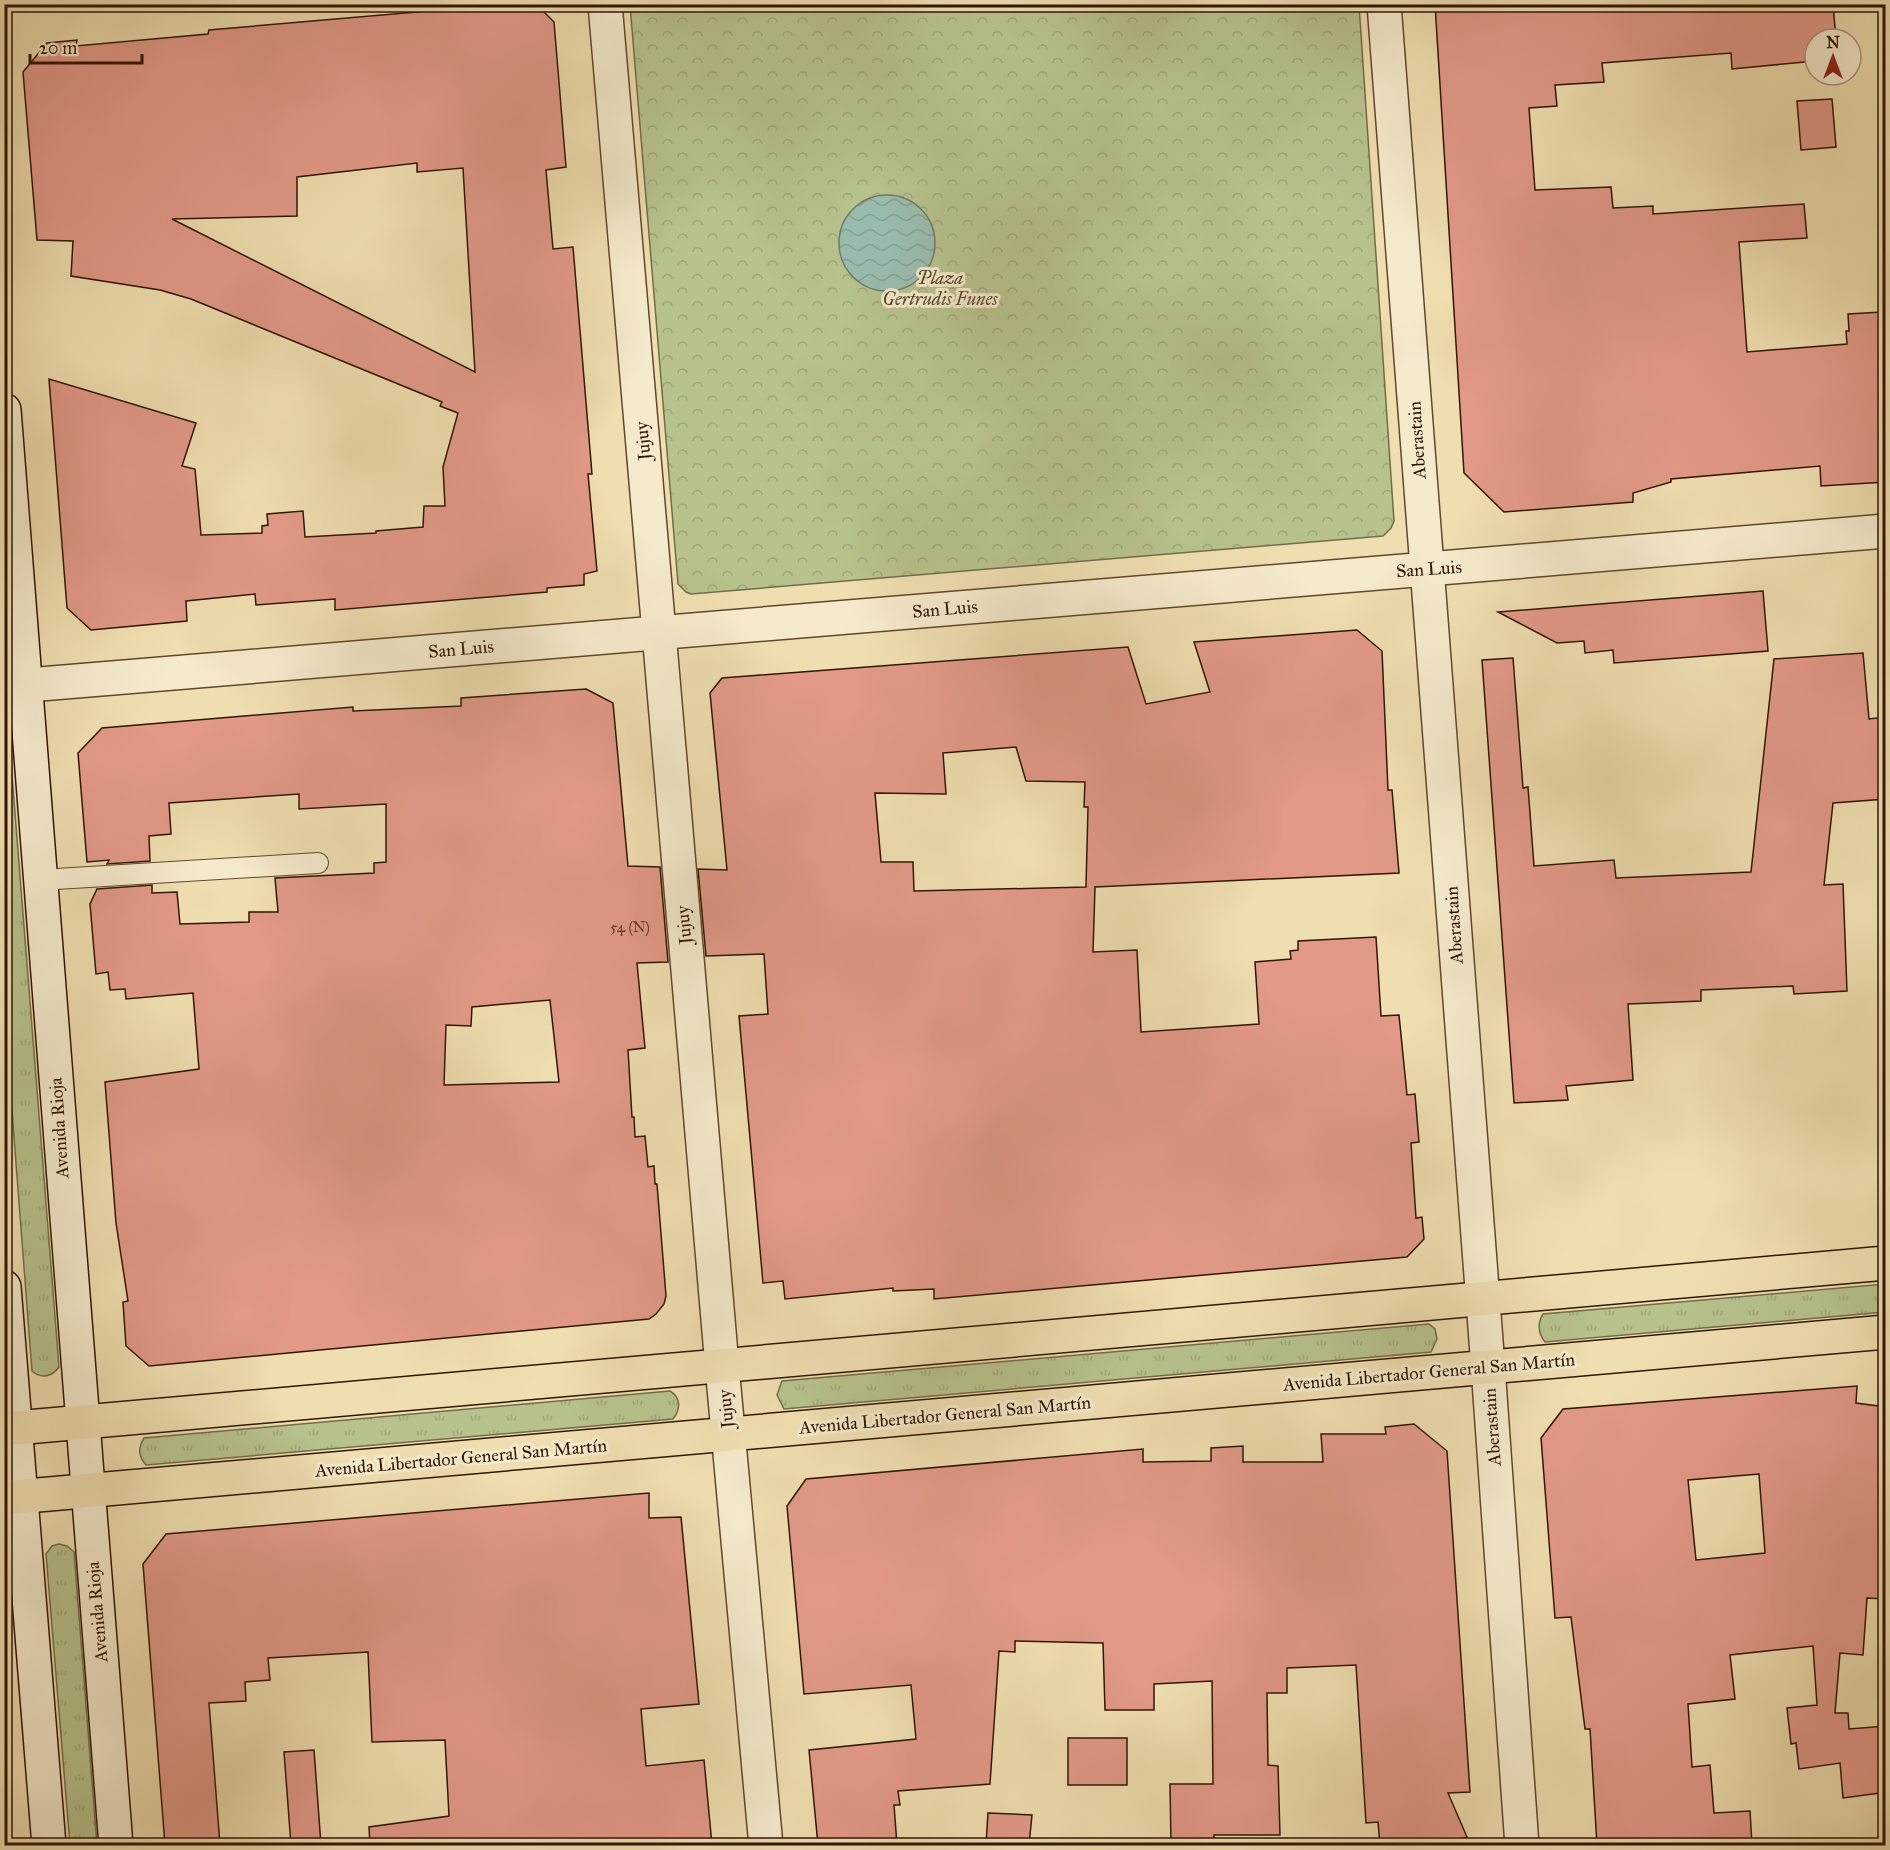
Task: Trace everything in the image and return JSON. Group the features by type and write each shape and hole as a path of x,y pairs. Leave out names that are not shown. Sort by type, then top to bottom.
{"main road":[{"path":"10,1428 1886,1263"},
{"name":"Avenida Libertador General San Martín","path":"13,1498 1886,1332"}],"street":[{"name":"Jujuy","path":"605,4 722,1366 766,1845"},
{"name":"Aberastain","path":"1384,4 1488,1367 1522,1845"},
{"name":"Avenida Rioja","path":"4,410 15,686 40,880 116,1845"},
{"name":"San Luis","path":"15,686 1886,531"},
{"path":"4,1287 13,1498 50,1845"}],"lane":[{"path":"40,880 318,863"}],"green space":[{"name":"Plaza Gertrudis Funes","path":"630,5 1359,5 1394,521 1391,528 1383,536 691,594 686,592 678,584"},
{"path":"4,744 10,750 59,1367 46,1376 32,1371 5,1020"},
{"path":"1885,1284 1885,1312 1545,1342 1539,1328 1543,1314"},
{"path":"1429,1324 1435,1329 1437,1339 1431,1352 784,1409 777,1395 782,1381"},
{"path":"670,1391 677,1397 679,1404 673,1419 146,1465 140,1452 144,1438"},
{"path":"59,1544 67,1546 74,1552 97,1845 70,1845 46,1554 52,1546"}],"water":[{"path":"887,195 906,198 921,209 932,224 935,243 932,262 921,277 906,288 887,291 868,288 853,277 842,262 839,243 842,224 853,209 868,198"}],"building":[{"path":"510,4 536,4 554,22 566,167 546,170 553,249 573,247 592,474 588,474 597,571 584,574 584,585 547,588 547,592 335,610 335,599 256,605 255,594 186,601 187,621 91,630 67,608 49,379 196,423 182,466 195,469 201,535 262,533 262,526 268,525 267,514 303,511 305,537 376,533 376,531 423,527 424,506 445,506 443,467 458,413 440,406 442,402 191,299 160,290 71,276 73,241 37,240 23,72 47,43 77,40 76,46 208,34 209,30","holes":["417,163 417,172 463,168 475,372 172,219 297,216 297,177"]},
{"path":"1435,4 1833,4 1835,27 1803,27 1803,62 1732,69 1731,53 1602,63 1604,82 1555,85 1557,106 1529,108 1535,190 1611,187 1613,208 1653,206 1653,214 1804,204 1807,238 1739,242 1747,352 1847,344 1848,314 1882,312 1884,332 1886,332 1886,482 1821,486 1820,466 1671,479 1671,482 1633,493 1633,502 1504,512 1464,473"},
{"path":"1832,99 1836,147 1801,150 1797,101"},
{"path":"1763,591 1768,651 1614,663 1613,650 1585,653 1584,641 1557,643 1498,612"},
{"path":"1357,630 1382,651 1388,790 1392,790 1399,873 1095,887 1093,952 1137,950 1141,1032 1259,1024 1255,962 1291,959 1290,951 1298,950 1298,941 1376,937 1381,1016 1399,1015 1407,1095 1415,1094 1419,1142 1411,1143 1416,1218 1422,1217 1424,1239 1407,1257 934,1299 934,1289 893,1291 893,1288 785,1299 783,1281 763,1283 739,1016 768,1014 764,954 706,956 698,869 727,870 710,693 722,678 1128,647 1146,704 1210,692 1194,642","holes":["1016,747 1026,781 1085,782 1084,807 1088,807 1086,887 914,891 913,862 881,862 875,793 946,794 943,753"]},
{"path":"1863,653 1869,719 1886,717 1886,799 1833,803 1824,885 1843,884 1847,991 1794,994 1793,986 1701,990 1701,1001 1628,1004 1633,1080 1566,1086 1568,1100 1514,1103 1482,660 1513,658 1523,788 1528,787 1534,866 1614,860 1616,878 1751,872 1774,659"},
{"path":"586,689 613,703 628,866 660,867 668,962 637,963 645,1048 628,1050 635,1137 645,1136 648,1167 654,1166 655,1184 657,1184 666,1296 664,1304 649,1319 149,1366 126,1346 123,1302 128,1301 116,1223 105,1082 199,1069 193,993 126,999 125,989 110,990 108,972 96,974 90,904 97,889 152,885 152,893 177,892 180,924 249,922 249,912 278,912 275,878 374,873 374,863 386,862 386,804 299,809 299,794 169,803 171,834 149,836 150,861 107,864 109,860 87,862 78,753 102,728 353,707 353,711 461,706 461,698","holes":["550,1000 559,1082 444,1085 446,1025 471,1026 472,1007"]},
{"path":"1857,1386 1856,1403 1886,1407 1886,1599 1867,1598 1863,1655 1840,1653 1835,1713 1848,1713 1849,1729 1886,1726 1886,1780 1879,1781 1880,1793 1843,1798 1840,1763 1799,1769 1796,1743 1791,1744 1787,1708 1817,1705 1813,1646 1730,1655 1735,1699 1688,1704 1692,1767 1710,1765 1714,1813 1750,1811 1752,1845 1597,1845 1590,1729 1585,1729 1571,1617 1555,1618 1541,1438 1563,1409","holes":["1759,1474 1765,1553 1696,1560 1688,1480"]},
{"path":"1414,1424 1447,1451 1470,1792 1448,1793 1467,1837 1451,1843 1380,1845 1378,1822 1366,1823 1356,1665 1287,1668 1287,1693 1267,1693 1268,1765 1278,1766 1280,1835 1214,1835 1214,1845 1171,1845 1170,1784 1213,1784 1212,1681 1154,1684 1154,1710 1105,1710 1103,1643 1015,1641 1015,1652 999,1651 990,1784 898,1791 900,1805 894,1805 897,1845 818,1845 809,1750 916,1739 911,1685 804,1694 787,1506 806,1479 1143,1449 1143,1462 1211,1461 1211,1448 1243,1446 1243,1462 1323,1462 1321,1434 1386,1434 1385,1427"},
{"path":"649,1493 649,1518 681,1517 699,1704 641,1709 646,1766 704,1760 712,1845 370,1845 369,1827 449,1816 445,1740 372,1742 368,1652 268,1658 270,1680 245,1682 246,1701 209,1703 220,1845 165,1845 143,1564 166,1534"},
{"path":"1068,1738 1127,1738 1127,1785 1068,1785"},
{"path":"314,1750 321,1845 291,1845 284,1752"},
{"path":"988,1813 1032,1815 1029,1845 986,1845"}]}
